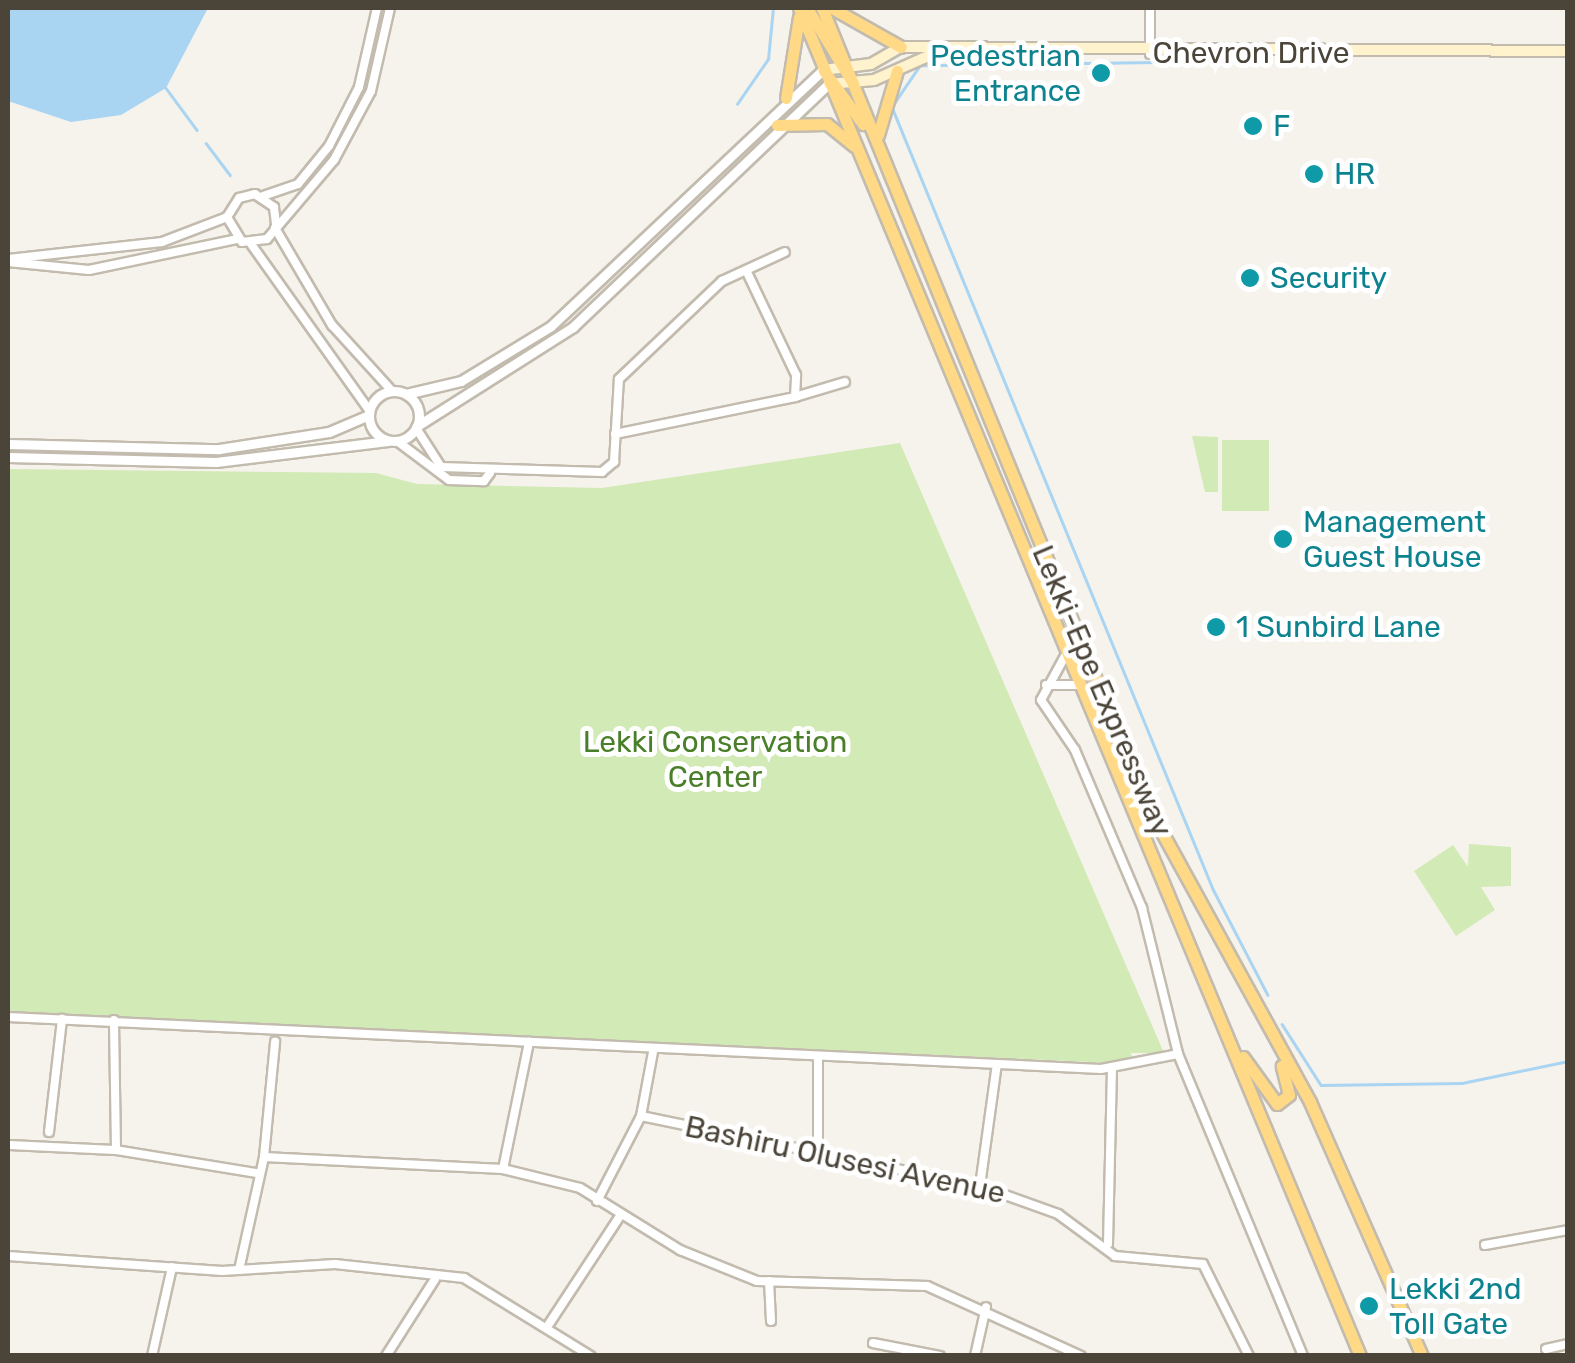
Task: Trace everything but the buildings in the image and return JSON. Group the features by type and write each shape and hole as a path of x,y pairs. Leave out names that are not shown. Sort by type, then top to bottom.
{"highway":[{"path":"798,8 823,70 842,78"},
{"path":"786,98 798,8"},
{"path":"808,8 908,216"},
{"name":"Lekki-Epe Expressway","path":"822,8 864,158 1076,685 1360,1356"},
{"path":"832,8 901,47"},
{"path":"879,144 880,108 897,71"},
{"name":"Lekki-Epe Expressway","path":"842,78 879,144 1148,807 1368,1221 1422,1356"},
{"path":"778,124 827,124 864,158"},
{"path":"1226,1040 1269,1101 1282,1104 1289,1087 1273,1041"}],"main road":[{"path":"842,78 901,47"},
{"name":"Chevron Drive","path":"901,47 935,53 1568,51"},
{"name":"Chevron Drive","path":"842,78 897,71 935,53"}],"street":[{"path":"8,260 110,252 227,218 239,198 261,196 298,184 335,137 359,87 378,8"},
{"path":"250,244 275,226 359,118 390,8"},
{"path":"1150,8 1150,54"},
{"path":"261,196 332,325 392,391 406,394 460,381 552,326 786,98 823,70"},
{"path":"8,457 216,462 393,441 573,327 778,124 842,78"},
{"path":"227,218 238,239"},
{"path":"8,260 88,270 238,239 250,244 393,441 448,480 484,481 490,472"},
{"path":"406,394 433,462 490,472 594,476 614,462 619,379 746,270 785,252"},
{"path":"746,270 796,375 794,396"},
{"path":"615,434 845,382"},
{"path":"8,444 218,449 329,432 369,413 392,391"},
{"path":"1064,656 1041,700 1075,750 1142,908 1178,1054 1302,1355"},
{"path":"1045,686 1076,685"},
{"path":"8,1017 529,1042 653,1052 1112,1068 1178,1054"},
{"path":"49,1132 62,1019"},
{"path":"114,1020 116,1150"},
{"path":"239,1270 256,1173 264,1157 274,1042"},
{"path":"502,1169 529,1042"},
{"path":"597,1201 641,1116 653,1052"},
{"path":"818,1058 818,1140"},
{"path":"980,1186 997,1064"},
{"path":"1108,1244 1112,1068"},
{"name":"Bashiru Olusesi Avenue","path":"641,1116 980,1186 1108,1244 1115,1256 1208,1269 1249,1356"},
{"path":"8,1145 116,1150 256,1173"},
{"path":"264,1157 502,1169 558,1180 680,1250 770,1281 901,1280 986,1307 1081,1356"},
{"path":"549,1324 620,1216"},
{"path":"1485,1245 1568,1230"},
{"path":"8,1256 239,1270 335,1264 435,1280 479,1281 549,1324 591,1356"},
{"path":"152,1356 172,1268"},
{"path":"386,1356 435,1280"},
{"path":"770,1281 771,1321"},
{"path":"975,1356 986,1307"},
{"path":"873,1343 940,1356"},
{"path":"1546,1349 1568,1344"}],"green space":[{"path":"1192,436 1218,437 1218,492 1205,492"},
{"path":"1222,440 1269,440 1269,511 1222,511"},
{"name":"Lekki Conservation Center","path":"900,443 1164,1053 1131,1053 1134,1064 8,1012 8,469 376,473 417,484 602,488"},
{"path":"1469,844 1511,847 1511,886 1481,887 1495,910 1456,936 1414,871 1453,845 1468,867"}],"water":[{"path":"8,8 208,8 166,88 121,115 71,122 8,101"}],"waterway":[{"path":"737,104 768,59 773,8"},
{"path":"1194,62 920,66 892,107 1213,889 1268,995"},
{"path":"166,88 197,130"},
{"path":"206,143 230,175"},
{"path":"1282,1024 1321,1085 1462,1083 1568,1061"}],"place":[{"name":"Pedestrian Entrance","path":"1101,73"},
{"name":"F","path":"1253,126"},
{"name":"HR","path":"1314,174"},
{"name":"Security","path":"1250,278"},
{"name":"Management Guest House","path":"1283,539"},
{"name":"1 Sunbird Lane","path":"1216,627"},
{"name":"Lekki 2nd Toll Gate","path":"1369,1306"}]}
